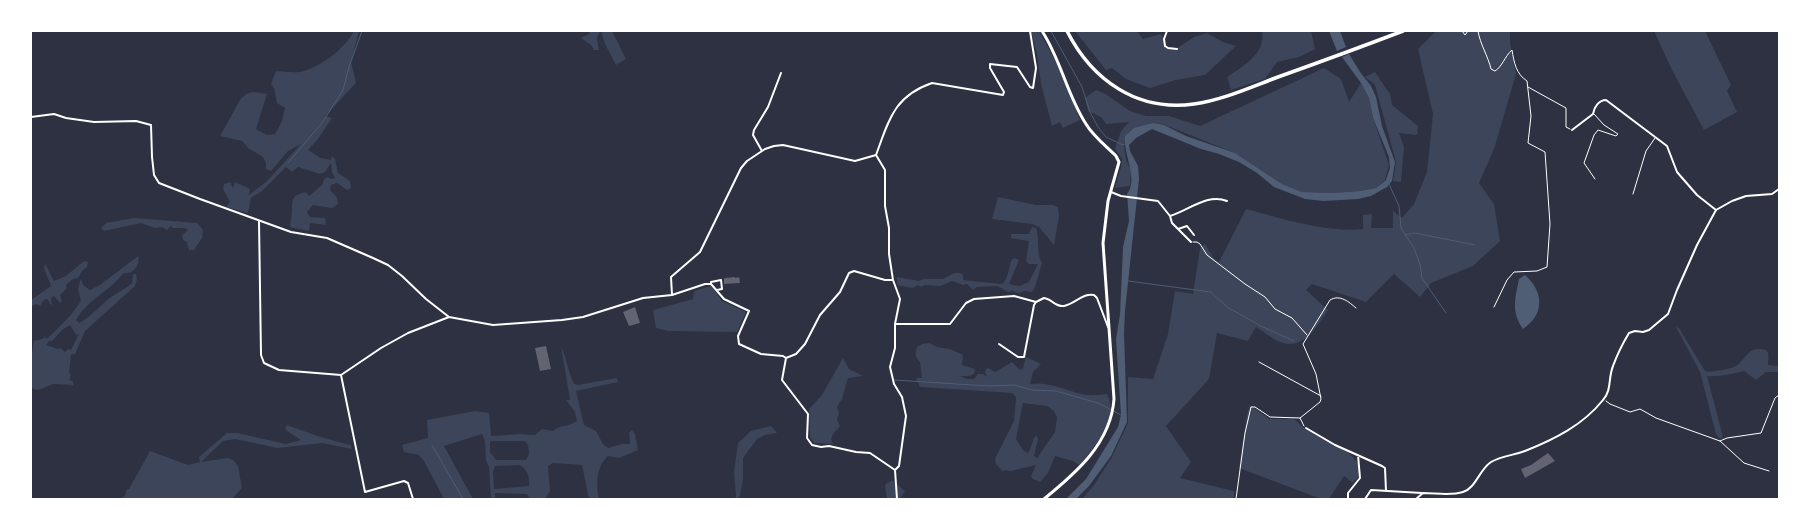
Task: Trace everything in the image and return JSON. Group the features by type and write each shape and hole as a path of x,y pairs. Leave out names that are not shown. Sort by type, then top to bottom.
{"main road":[{"path":"1042,31 1056,56 1075,103 1086,125 1118,159 1118,168 1110,191 1103,242 1114,399 1109,424 1097,445 1083,464 1072,476 1044,499"},
{"path":"1067,31 1081,55 1101,77 1118,89 1158,104 1195,104 1238,92 1403,31"}],"street":[{"path":"897,499 895,470 899,466 906,416 902,398 894,384 890,370 895,348 895,324 900,299 893,280 889,254 889,228 885,206 885,170 876,155 886,126 896,107 903,98 924,86 932,83 1003,95 1004,92 989,65 992,64 1016,67 1022,73 1030,87 1033,88 1036,68 1030,31"},
{"path":"1168,31 1164,39 1165,46 1168,48 1177,49"},
{"path":"762,151 753,135 754,130 768,107 781,74"},
{"path":"1572,130 1593,114 1594,109 1602,100 1606,100 1667,146 1677,172 1692,190 1716,210"},
{"path":"31,117 54,114 66,118 94,122 136,121 151,124 154,175 159,183 291,232 327,238 388,265 434,306 449,317 493,325 562,320 583,317 643,298 672,295 721,280 722,289 717,290"},
{"path":"672,295 671,277 700,252 741,168 747,161 762,151 774,146 783,145 855,161 876,155"},
{"path":"1365,499 1371,490 1456,494 1464,492 1471,488 1482,469 1492,461 1526,451 1568,431 1588,417 1604,399 1610,389 1613,366 1628,335 1631,332 1643,332 1649,330 1668,314 1697,245 1716,210 1746,196 1772,194 1779,189"},
{"path":"1110,191 1121,196 1158,201 1170,216 1172,223 1191,242"},
{"path":"1170,216 1203,201 1222,199 1227,201"},
{"path":"259,221 260,335 262,361 279,370 341,375 381,348 408,333 449,317"},
{"path":"1178,229 1187,226 1194,235"},
{"path":"711,284 724,299 749,311 738,336 739,344 765,355 783,356 786,358 796,354 805,344 820,315 840,292 849,272 854,271 885,280 893,280"},
{"path":"895,324 950,324 966,303 974,300 1014,296 1036,302 1047,298 1055,305 1064,306 1084,296 1094,295 1097,298 1108,327"},
{"path":"999,344 1018,357 1024,357 1036,302"},
{"path":"786,358 782,380 808,414 807,438 812,445 821,448 829,446 870,454 895,470"},
{"path":"341,375 364,492 404,481 408,483 413,499"},
{"path":"1306,428 1335,445 1385,468 1386,491"},
{"path":"1348,499 1348,493 1360,478 1358,455"},
{"path":"1416,499 1424,493"}],"lane":[{"path":"1593,114 1604,125 1618,134 1616,136 1598,130 1594,135 1584,163 1595,179"},
{"path":"1633,194 1646,150 1655,138"}],"path":[{"path":"1462,31 1465,35 1468,31"},
{"path":"1478,31 1479,38 1492,69 1495,71 1498,69 1504,58 1512,50 1518,72 1521,77 1527,81 1531,116 1528,143 1544,152 1550,224 1547,267 1537,271 1514,272 1507,280 1494,307"},
{"path":"1527,86 1566,108 1566,127 1572,130"},
{"path":"1191,242 1197,242 1200,244 1207,255 1245,284 1265,297 1275,309 1292,318 1307,336"},
{"path":"1236,499 1244,439 1251,407 1255,407 1270,417 1300,418 1320,402 1321,397 1316,374 1303,344 1333,298 1346,300 1356,308"},
{"path":"1259,362 1321,397"},
{"path":"1720,441 1727,438 1761,433 1775,398 1779,395"},
{"path":"1604,399 1610,404 1626,411 1630,412 1640,409 1656,418 1720,441 1744,463 1769,471"},
{"path":"1300,418 1300,421 1306,428"}],"shaded area":[{"path":"354,31 359,31 351,62 356,83 325,116 332,118 318,139 308,150 321,158 331,160 332,156 335,159 338,173 350,181 351,188 347,190 337,183 331,185 330,190 337,197 338,204 332,208 313,205 307,212 310,217 325,218 326,225 310,223 309,231 290,227 292,203 294,198 298,194 306,192 309,196 322,185 324,179 328,177 331,179 335,178 332,172 331,163 325,172 320,174 298,167 292,172 286,167 262,191 251,198 248,213 226,207 230,202 223,189 224,184 230,182 233,188 235,182 250,189 249,195 266,182 301,144 288,151 271,171 266,169 266,163 263,157 248,148 242,141 220,136 240,100 249,93 256,92 267,94 256,129 267,135 275,134 282,121 285,108 277,103 274,88 271,84 276,71 301,72 319,65 339,50"},
{"path":"590,31 600,31 597,38 599,50 594,50 591,45 581,38 589,34"},
{"path":"601,31 612,31 626,59 616,65 605,44"},
{"path":"1031,31 1039,31 1060,69 1080,120 1063,128 1060,122 1052,126 1041,84 1037,54"},
{"path":"1075,31 1137,31 1143,39 1161,34 1167,49 1176,49 1194,37 1207,33 1223,42 1236,46 1205,75 1176,80 1150,88 1126,79 1112,68 1106,70"},
{"path":"1262,31 1311,31 1315,49 1299,57 1277,62 1265,79 1231,90 1227,77 1246,64 1257,53 1262,39"},
{"path":"1329,31 1340,31 1346,47 1337,51"},
{"path":"1436,31 1510,31 1510,43 1516,74 1494,149 1479,183 1494,204 1500,241 1473,266 1431,283 1420,297 1394,274 1366,302 1312,284 1306,290 1328,310 1314,330 1303,340 1296,343 1289,344 1280,342 1256,327 1248,341 1217,333 1209,379 1166,426 1191,462 1180,478 1234,491 1234,499 1082,499 1094,485 1112,457 1128,423 1128,377 1153,379 1168,334 1175,291 1193,294 1200,248 1205,244 1214,259 1219,262 1246,209 1304,224 1349,230 1363,229 1363,215 1372,214 1371,228 1393,228 1393,211 1402,218 1414,204 1427,172 1433,114 1418,49"},
{"path":"1654,31 1705,31 1731,85 1727,91 1737,112 1704,130 1672,70"},
{"path":"1349,54 1371,86 1376,97 1382,126 1395,162 1392,181 1387,187 1371,196 1358,199 1323,201 1305,199 1274,187 1257,173 1239,162 1201,149 1152,129 1136,138 1129,145 1130,151 1138,166 1139,179 1125,311 1124,333 1127,422 1111,456 1089,486 1076,499 1066,499 1086,479 1118,427 1121,415 1116,339 1120,314 1123,247 1129,221 1127,194 1131,181 1125,136 1134,128 1153,123 1164,125 1186,136 1235,153 1282,184 1302,192 1333,193 1376,188 1386,180 1390,168 1389,157 1373,118 1369,98 1361,83 1342,57"},
{"path":"1324,68 1341,79 1349,102 1361,83 1369,98 1373,118 1389,165 1385,180 1376,188 1333,193 1302,192 1282,184 1235,153 1165,125 1153,123 1126,136 1124,146 1126,160 1131,170 1130,186 1115,188 1122,159 1115,149 1121,131 1129,122 1106,124 1101,117 1088,111 1085,98 1096,90 1104,93 1130,111 1146,116 1169,116 1200,126"},
{"path":"1375,72 1390,94 1392,105 1418,126 1417,135 1399,133 1404,147 1401,182 1393,181 1396,162 1375,85 1365,77"},
{"path":"998,197 1036,205 1053,205 1058,207 1059,216 1054,245 1039,227 1032,224 992,219"},
{"path":"134,218 197,223 203,230 202,238 194,250 189,250 187,242 183,240 182,235 188,230 185,228 173,228 171,226 167,230 162,227 155,228 141,223 104,231 101,228 106,223"},
{"path":"1032,227 1036,228 1039,255 1042,263 1035,287 1032,292 1008,292 997,286 977,287 973,290 967,284 963,285 952,281 940,286 925,285 921,287 918,285 913,288 897,285 897,277 919,281 924,279 943,279 954,273 960,273 963,275 963,280 1002,284 1006,279 1012,259 1015,258 1019,260 1009,284 1019,286 1029,282 1038,264 1029,264 1026,261 1029,241 1011,238 1011,234 1029,234"},
{"path":"138,256 139,259 135,269 124,273 87,306 76,320 79,323 87,318 109,299 132,283 133,274 136,274 137,279 135,286 85,331 75,354 71,355 69,372 71,375 69,380 73,381 73,385 53,384 38,390 31,388 31,359 34,341 45,337 47,339 70,316 81,301 78,289 81,278 83,285 90,290 100,285","holes":["70,325 76,335 79,334 71,350 68,349 65,352 60,348 58,349 46,345 62,330"]},
{"path":"84,261 88,262 87,267 82,271 78,278 73,279 66,285 67,288 60,295 62,301 60,303 54,296 51,298 52,306 47,299 44,300 40,306 36,304 31,307 31,300 51,286 44,268 45,264 54,281 66,276"},
{"path":"1525,275 1536,288 1539,296 1539,303 1535,317 1523,329 1519,323 1515,311 1515,305 1519,279"},
{"path":"711,286 722,301 746,312 737,332 668,331 656,328 653,310 693,299 694,291"},
{"path":"1676,327 1679,328 1705,371 1720,370 1736,366 1750,352 1756,349 1763,349 1767,351 1768,365 1779,366 1779,372 1766,372 1756,380 1744,371 1721,376 1707,376 1723,437 1720,439 1716,434 1700,372"},
{"path":"929,343 937,347 950,349 963,355 962,365 975,369 974,374 969,376 960,376 967,379 974,379 978,374 983,374 987,377 985,372 986,369 988,368 995,372 1012,362 1020,370 1023,368 1026,357 1041,364 1033,372 1030,384 1036,383 1050,385 1085,395 1107,394 1110,403 1110,413 1104,432 1092,450 1079,465 1073,461 1055,456 1048,473 1040,482 1033,479 1031,476 1036,465 1011,471 1002,471 996,464 995,459 1014,421 1016,397 1012,393 920,387 916,378 922,378 920,362 916,357 916,354 917,347 922,344","holes":["1023,403 1047,406 1054,411 1057,418 1055,432 1037,458 1034,456 1038,439 1036,435 1028,453 1023,450 1016,439"]},
{"path":"561,346 574,384 578,385 617,378 618,382 576,391 584,425 596,431 603,444 608,448 622,444 630,444 629,433 632,430 635,434 638,450 619,458 608,456 601,465 597,482 599,499 589,499 582,465 553,463 548,466 550,491 545,499 530,499 527,494 495,493 495,499 491,499 489,467 486,460 485,441 482,434 444,446 473,499 444,499 424,461 419,455 404,452 402,445 428,438 427,420 475,411 489,413 491,436 521,434 535,435 542,429 553,431 559,427 577,421 575,412 566,400 570,400","holes":["490,441 525,441 528,445 529,454 526,460 496,460 490,452","520,465 528,474 529,486 494,489 493,472 495,466"]},
{"path":"843,358 849,369 863,376 848,378 842,399 837,407 839,413 837,420 840,426 833,434 831,439 833,444 814,443 810,437 809,409 822,395"},
{"path":"1250,405 1269,419 1294,419 1304,428 1349,453 1358,463 1359,476 1353,483 1344,476 1329,499 1321,499 1239,468 1247,414"},
{"path":"287,425 351,445 352,449 322,443 278,448 235,439 223,441 201,462 228,458 233,460 238,466 242,488 232,499 119,499 125,496 127,489 129,489 150,451 188,465 200,462 199,457 227,433 237,433 286,444 301,440 287,431 285,428"},
{"path":"771,426 777,433 765,435 757,439 743,458 743,480 739,499 735,499 734,472 738,443 751,431"},
{"path":"892,480 905,491 900,499 887,499 885,485"}],"building":[{"path":"739,277 740,283 724,284 725,278"},
{"path":"635,307 640,323 629,326 623,312"},
{"path":"546,346 551,369 540,371 535,348"},
{"path":"1548,453 1555,461 1525,478 1521,469 1531,465"}],"waterway":[{"path":"288,163 322,123 343,90 349,67 362,31"},
{"path":"1051,31 1082,87 1090,112 1098,127 1106,137 1123,145 1125,144"},
{"path":"1389,184 1399,206 1401,228 1414,248 1420,264 1422,278 1446,313"},
{"path":"1405,235 1415,233 1475,245"},
{"path":"1128,281 1211,292 1227,307 1261,326 1294,341"},
{"path":"894,380 989,386 1014,385 1032,390 1056,391 1098,403 1121,415"},
{"path":"432,445 463,499"}]}
